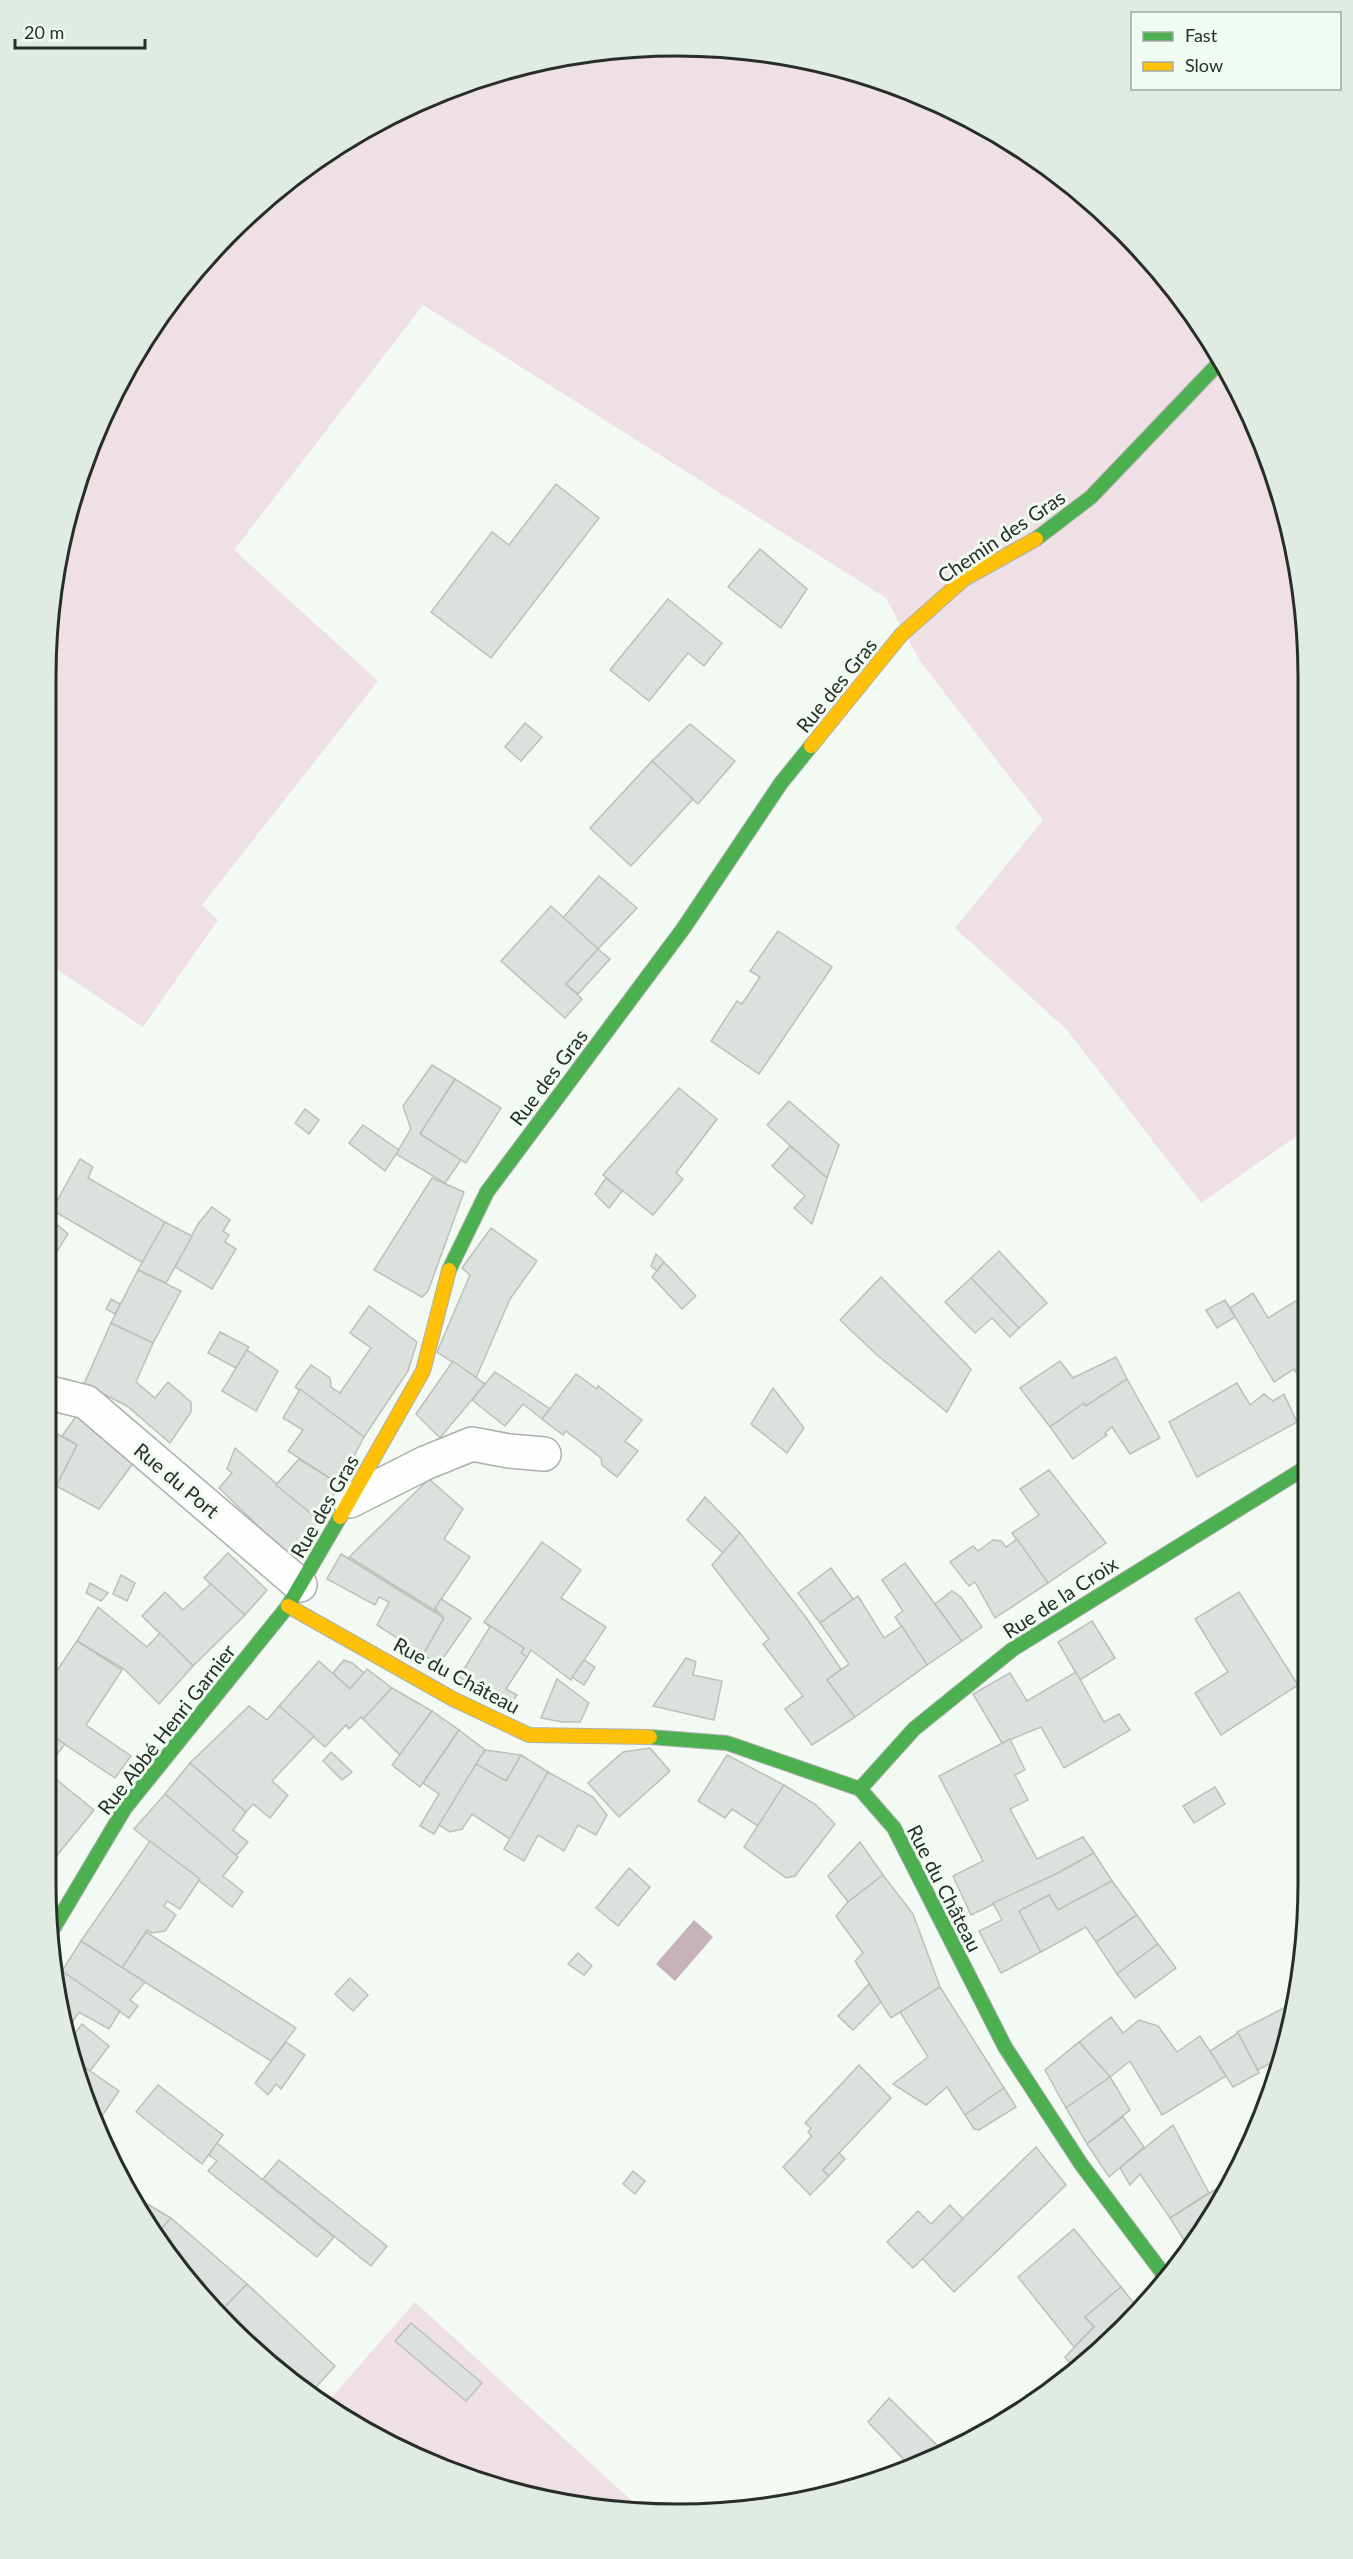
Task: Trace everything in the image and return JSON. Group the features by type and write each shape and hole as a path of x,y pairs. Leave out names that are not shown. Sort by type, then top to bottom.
{"street":[{"name":"Chemin des Gras","path":"902,635 964,579 1048,532 1091,497 1215,367"},
{"name":"Rue des Gras","path":"294,1595 423,1371 450,1263 487,1192 683,929 781,783 902,635"},
{"name":"Rue du Port","path":"56,1395 86,1402 294,1595"},
{"path":"350,1501 425,1463 472,1444 544,1454"},
{"name":"Rue de la Croix","path":"860,1790 914,1729 1013,1649 1298,1472"},
{"name":"Rue du Château","path":"294,1595 453,1699 529,1735 638,1736 727,1743 860,1790 894,1828 1005,2047 1081,2164 1161,2271"},
{"name":"Rue Abbé Henri Garnier","path":"57,1922 124,1808 294,1595"}],"shaded area":[{"path":"676,56 717,57 798,67 876,88 914,103 987,139 1022,160 1055,184 1116,237 1169,298 1193,331 1233,402 1265,477 1286,555 1292,595 1298,676 1298,1135 1201,1203 1067,1030 955,928 1043,820 920,661 886,598 423,305 234,550 378,681 202,905 218,920 143,1027 56,969 57,636 67,555 88,477 103,439 139,366 160,331 184,298 237,237 298,184 331,160 402,120 439,103 477,88 555,67 636,57"},
{"path":"694,1920 713,1937 675,1981 656,1964"},
{"path":"415,2302 633,2502 555,2492 477,2471 402,2439 330,2399"}],"building":[{"path":"556,484 599,518 491,658 431,612 492,532 509,545"},
{"path":"760,549 807,589 781,628 728,587"},
{"path":"668,599 722,643 704,666 688,653 649,701 610,670"},
{"path":"525,723 542,737 521,761 505,747"},
{"path":"690,724 735,761 698,804 652,761"},
{"path":"652,761 693,799 631,866 590,828"},
{"path":"599,876 637,908 598,949 563,918"},
{"path":"551,906 598,949 566,984 582,999 565,1018 501,961"},
{"path":"778,931 832,967 759,1074 711,1041 737,1001 742,1004 760,977 750,971"},
{"path":"598,949 610,959 578,994 566,984"},
{"path":"432,1065 455,1079 420,1134 461,1160 445,1183 396,1154 411,1129 403,1106"},
{"path":"455,1079 501,1108 466,1163 420,1134"},
{"path":"679,1088 717,1119 676,1173 683,1179 653,1215 603,1175"},
{"path":"789,1101 839,1145 827,1178 767,1125"},
{"path":"305,1109 319,1120 309,1134 295,1123"},
{"path":"363,1125 399,1150 385,1171 349,1143"},
{"path":"790,1146 827,1178 812,1224 794,1208 805,1196 772,1166"},
{"path":"80,1159 93,1167 88,1178 165,1222 143,1263 56,1212 56,1203"},
{"path":"432,1178 464,1192 428,1291 422,1297 374,1270"},
{"path":"606,1178 622,1191 609,1208 595,1194"},
{"path":"212,1207 230,1220 223,1231 229,1235 225,1242 236,1249 212,1289 175,1267 198,1224"},
{"path":"165,1222 192,1236 166,1283 138,1270"},
{"path":"56,1224 68,1234 56,1253"},
{"path":"491,1228 537,1261 510,1299 476,1378 437,1352 470,1275 462,1268"},
{"path":"999,1251 1047,1303 1019,1328 971,1278"},
{"path":"656,1254 664,1262 657,1271 651,1266"},
{"path":"664,1262 696,1296 682,1309 652,1277"},
{"path":"138,1270 181,1291 153,1343 111,1323"},
{"path":"881,1277 971,1369 947,1412 877,1355 840,1320"},
{"path":"971,1278 1019,1328 1010,1337 992,1318 975,1333 945,1302"},
{"path":"1253,1293 1268,1318 1298,1299 1298,1376 1294,1369 1274,1382 1230,1308"},
{"path":"111,1299 120,1304 115,1314 106,1309"},
{"path":"1225,1300 1235,1317 1217,1328 1206,1310"},
{"path":"369,1306 417,1342 408,1371 364,1437 295,1387 311,1365 330,1378 331,1387 340,1393 371,1348 350,1333"},
{"path":"111,1323 153,1343 136,1382 155,1398 168,1382 191,1402 191,1412 170,1443 127,1406 84,1384"},
{"path":"220,1332 249,1347 236,1368 208,1353"},
{"path":"247,1350 278,1371 256,1411 222,1391"},
{"path":"1116,1357 1127,1379 1086,1406 1084,1403 1050,1427 1020,1388 1060,1361 1073,1378"},
{"path":"453,1361 485,1384 440,1438 416,1414"},
{"path":"495,1372 550,1409 542,1419 523,1404 505,1426 472,1400"},
{"path":"576,1374 597,1389 598,1386 642,1420 625,1441 638,1451 617,1477 602,1465 601,1458 566,1431 563,1435 542,1419"},
{"path":"1127,1379 1160,1438 1130,1454 1112,1427 1105,1433 1107,1435 1073,1459 1050,1427 1084,1403 1086,1406"},
{"path":"1237,1383 1250,1405 1264,1394 1273,1401 1284,1394 1297,1422 1197,1477 1169,1422"},
{"path":"773,1388 804,1428 787,1453 751,1424"},
{"path":"300,1389 364,1437 339,1484 288,1451 303,1430 283,1418"},
{"path":"77,1415 134,1462 99,1509 56,1486 77,1445 62,1436"},
{"path":"56,1433 77,1445 56,1486"},
{"path":"235,1448 319,1520 289,1556 219,1488 232,1473 227,1469"},
{"path":"299,1459 339,1484 319,1520 276,1485"},
{"path":"1049,1470 1106,1543 1048,1583 1012,1533 1039,1515 1020,1489"},
{"path":"429,1479 463,1509 444,1539 470,1557 435,1608 437,1612 349,1557"},
{"path":"705,1497 740,1533 723,1553 687,1520"},
{"path":"740,1533 805,1616 841,1669 827,1680 855,1717 812,1745 785,1709 803,1696 763,1644 769,1639 712,1565"},
{"path":"1017,1539 1048,1583 995,1618 975,1582 969,1586 950,1562 973,1546 978,1551 993,1540 1001,1541 1006,1547"},
{"path":"542,1542 581,1570 561,1598 606,1627 571,1680 531,1650 527,1657 521,1653 524,1648 484,1622"},
{"path":"228,1553 267,1590 245,1615 204,1578"},
{"path":"341,1554 444,1618 423,1655 377,1625 389,1602 379,1597 375,1605 327,1579"},
{"path":"905,1563 962,1641 927,1665 895,1617 903,1611 882,1580"},
{"path":"831,1568 853,1599 820,1623 798,1593"},
{"path":"121,1575 135,1583 127,1601 113,1594"},
{"path":"90,1583 108,1593 101,1601 86,1593"},
{"path":"211,1584 245,1615 193,1666 142,1616 165,1592 183,1610"},
{"path":"952,1591 961,1597 982,1627 962,1641 935,1604"},
{"path":"1239,1592 1298,1685 1221,1735 1195,1693 1228,1672 1195,1619"},
{"path":"858,1596 884,1638 902,1626 927,1665 855,1717 827,1680 849,1664 820,1623"},
{"path":"441,1599 471,1618 439,1664 423,1655 444,1618 435,1608"},
{"path":"98,1607 147,1647 160,1633 193,1666 159,1704 124,1669 77,1641"},
{"path":"1092,1621 1115,1658 1080,1680 1058,1642"},
{"path":"484,1622 524,1648 521,1653 527,1657 506,1689 517,1695 509,1706 459,1677 490,1627"},
{"path":"77,1641 122,1670 86,1725 131,1756 115,1778 56,1738 56,1672"},
{"path":"686,1658 696,1662 693,1675 722,1681 714,1720 653,1706"},
{"path":"344,1660 352,1663 364,1673 350,1689 333,1673"},
{"path":"584,1660 595,1667 584,1685 572,1677"},
{"path":"319,1661 350,1689 367,1669 392,1688 363,1719 361,1717 349,1729 346,1725 325,1747 279,1706"},
{"path":"1076,1672 1104,1722 1119,1714 1130,1730 1064,1768 1041,1727 1002,1743 973,1694 1010,1673 1027,1701"},
{"path":"557,1679 589,1703 580,1722 562,1722 541,1718"},
{"path":"392,1688 432,1711 400,1755 363,1719"},
{"path":"249,1706 267,1720 279,1706 314,1736 272,1781 288,1795 270,1818 253,1804 246,1812 190,1763"},
{"path":"432,1711 459,1730 420,1787 392,1765"},
{"path":"459,1730 485,1750 434,1834 420,1826 439,1794 423,1783"},
{"path":"56,1738 65,1744 56,1756"},
{"path":"1010,1739 1025,1770 1015,1775 1028,1800 1010,1809 1037,1859 1083,1837 1094,1853 971,1915 953,1876 983,1861 939,1776"},
{"path":"650,1748 670,1771 619,1817 588,1783 623,1752"},
{"path":"485,1750 521,1755 506,1781 476,1764"},
{"path":"331,1752 352,1772 342,1780 323,1761"},
{"path":"521,1755 548,1772 510,1839 472,1814 462,1829 450,1832 439,1825 476,1764 506,1781"},
{"path":"727,1755 784,1785 758,1826 732,1809 725,1818 698,1801"},
{"path":"190,1763 246,1812 233,1830 248,1842 236,1856 165,1794"},
{"path":"548,1772 593,1797 607,1815 596,1835 578,1825 564,1851 538,1835 524,1861 504,1849"},
{"path":"56,1781 94,1810 56,1858"},
{"path":"784,1785 816,1805 835,1824 795,1876 786,1878 744,1847"},
{"path":"1215,1787 1225,1804 1194,1823 1183,1806"},
{"path":"165,1794 238,1857 223,1876 243,1892 232,1907 134,1829"},
{"path":"150,1841 200,1879 180,1909 167,1901 164,1906 176,1915 165,1931 152,1933 147,1930 122,1968 81,1941"},
{"path":"860,1842 883,1875 848,1902 828,1876"},
{"path":"1094,1853 1112,1881 1058,1910 1049,1895 1019,1911 1041,1952 1001,1973 979,1931 1002,1920 993,1903 1056,1874"},
{"path":"629,1868 650,1887 618,1926 596,1908"},
{"path":"883,1875 913,1914 940,1987 891,2018 855,1961 863,1953 836,1916 848,1902"},
{"path":"1112,1881 1137,1915 1096,1942 1086,1927 1041,1952 1019,1911 1049,1895 1058,1910"},
{"path":"1137,1915 1158,1944 1117,1974 1096,1942"},
{"path":"146,1932 296,2028 271,2061 122,1968"},
{"path":"81,1941 145,1982 130,2000 138,2006 129,2018 62,1971"},
{"path":"1158,1944 1176,1968 1135,1998 1117,1974"},
{"path":"578,1953 592,1966 584,1975 568,1964"},
{"path":"62,1971 120,2011 109,2029 79,2012 72,2023"},
{"path":"350,1978 368,1995 353,2011 335,1994"},
{"path":"869,1984 881,2002 853,2030 838,2016"},
{"path":"940,1987 1004,2088 965,2115 947,2087 926,2105 893,2084 928,2057 900,2012"},
{"path":"1285,2008 1270,2063 1258,2070 1237,2032"},
{"path":"1111,2017 1123,2033 1139,2020 1158,2026 1177,2052 1200,2036 1226,2076 1162,2115 1130,2061 1110,2077 1079,2042"},
{"path":"82,2024 109,2046 90,2071 84,2067 75,2034"},
{"path":"1238,2033 1259,2073 1233,2087 1210,2051"},
{"path":"286,2042 305,2055 281,2089 276,2084 268,2095 255,2083"},
{"path":"1079,2042 1110,2077 1066,2108 1045,2070"},
{"path":"859,2065 891,2098 823,2170 829,2176 810,2195 783,2167 812,2136 808,2132 811,2128 805,2123"},
{"path":"84,2067 119,2091 102,2117"},
{"path":"1110,2077 1130,2110 1087,2144 1066,2108"},
{"path":"158,2085 223,2135 202,2164 136,2112"},
{"path":"1004,2088 1016,2107 979,2130 974,2129 965,2115"},
{"path":"1123,2117 1144,2147 1109,2177 1087,2144"},
{"path":"1173,2125 1209,2193 1170,2218 1140,2174 1130,2185 1120,2168"},
{"path":"217,2143 334,2237 317,2257 208,2171 217,2161 209,2155"},
{"path":"1036,2147 1066,2185 954,2292 922,2258"},
{"path":"839,2153 845,2159 829,2176 823,2170"},
{"path":"279,2160 387,2246 371,2266 263,2179"},
{"path":"633,2171 645,2181 635,2194 623,2184"},
{"path":"1216,2189 1184,2240 1170,2218"},
{"path":"145,2203 171,2218 161,2229"},
{"path":"950,2205 963,2219 913,2268 887,2242 918,2211 931,2224"},
{"path":"171,2218 247,2284 224,2308 184,2261 161,2229"},
{"path":"1074,2229 1121,2287 1085,2317 1094,2327 1074,2347 1018,2277"},
{"path":"247,2284 335,2366 316,2388 267,2349 224,2308"},
{"path":"1121,2287 1133,2303 1116,2322 1070,2363 1065,2357 1094,2327 1085,2317"},
{"path":"411,2323 482,2383 466,2401 395,2341"},
{"path":"889,2398 937,2445 904,2460 868,2422"}],"traffic: fast":[{"path":"1036,539 1091,497 1215,367"},
{"path":"449,1270 487,1192 683,929 781,783 811,746"},
{"path":"860,1789 914,1729 1013,1649 1298,1472"},
{"path":"57,1922 125,1808 288,1606 340,1517"},
{"path":"650,1737 727,1743 860,1789 894,1828 1005,2047 1081,2164 1161,2271"}],"traffic: slow":[{"path":"811,746 901,635 964,579 1036,539"},
{"path":"340,1517 423,1371 449,1270"},
{"path":"288,1606 453,1699 529,1735 650,1737"}]}
